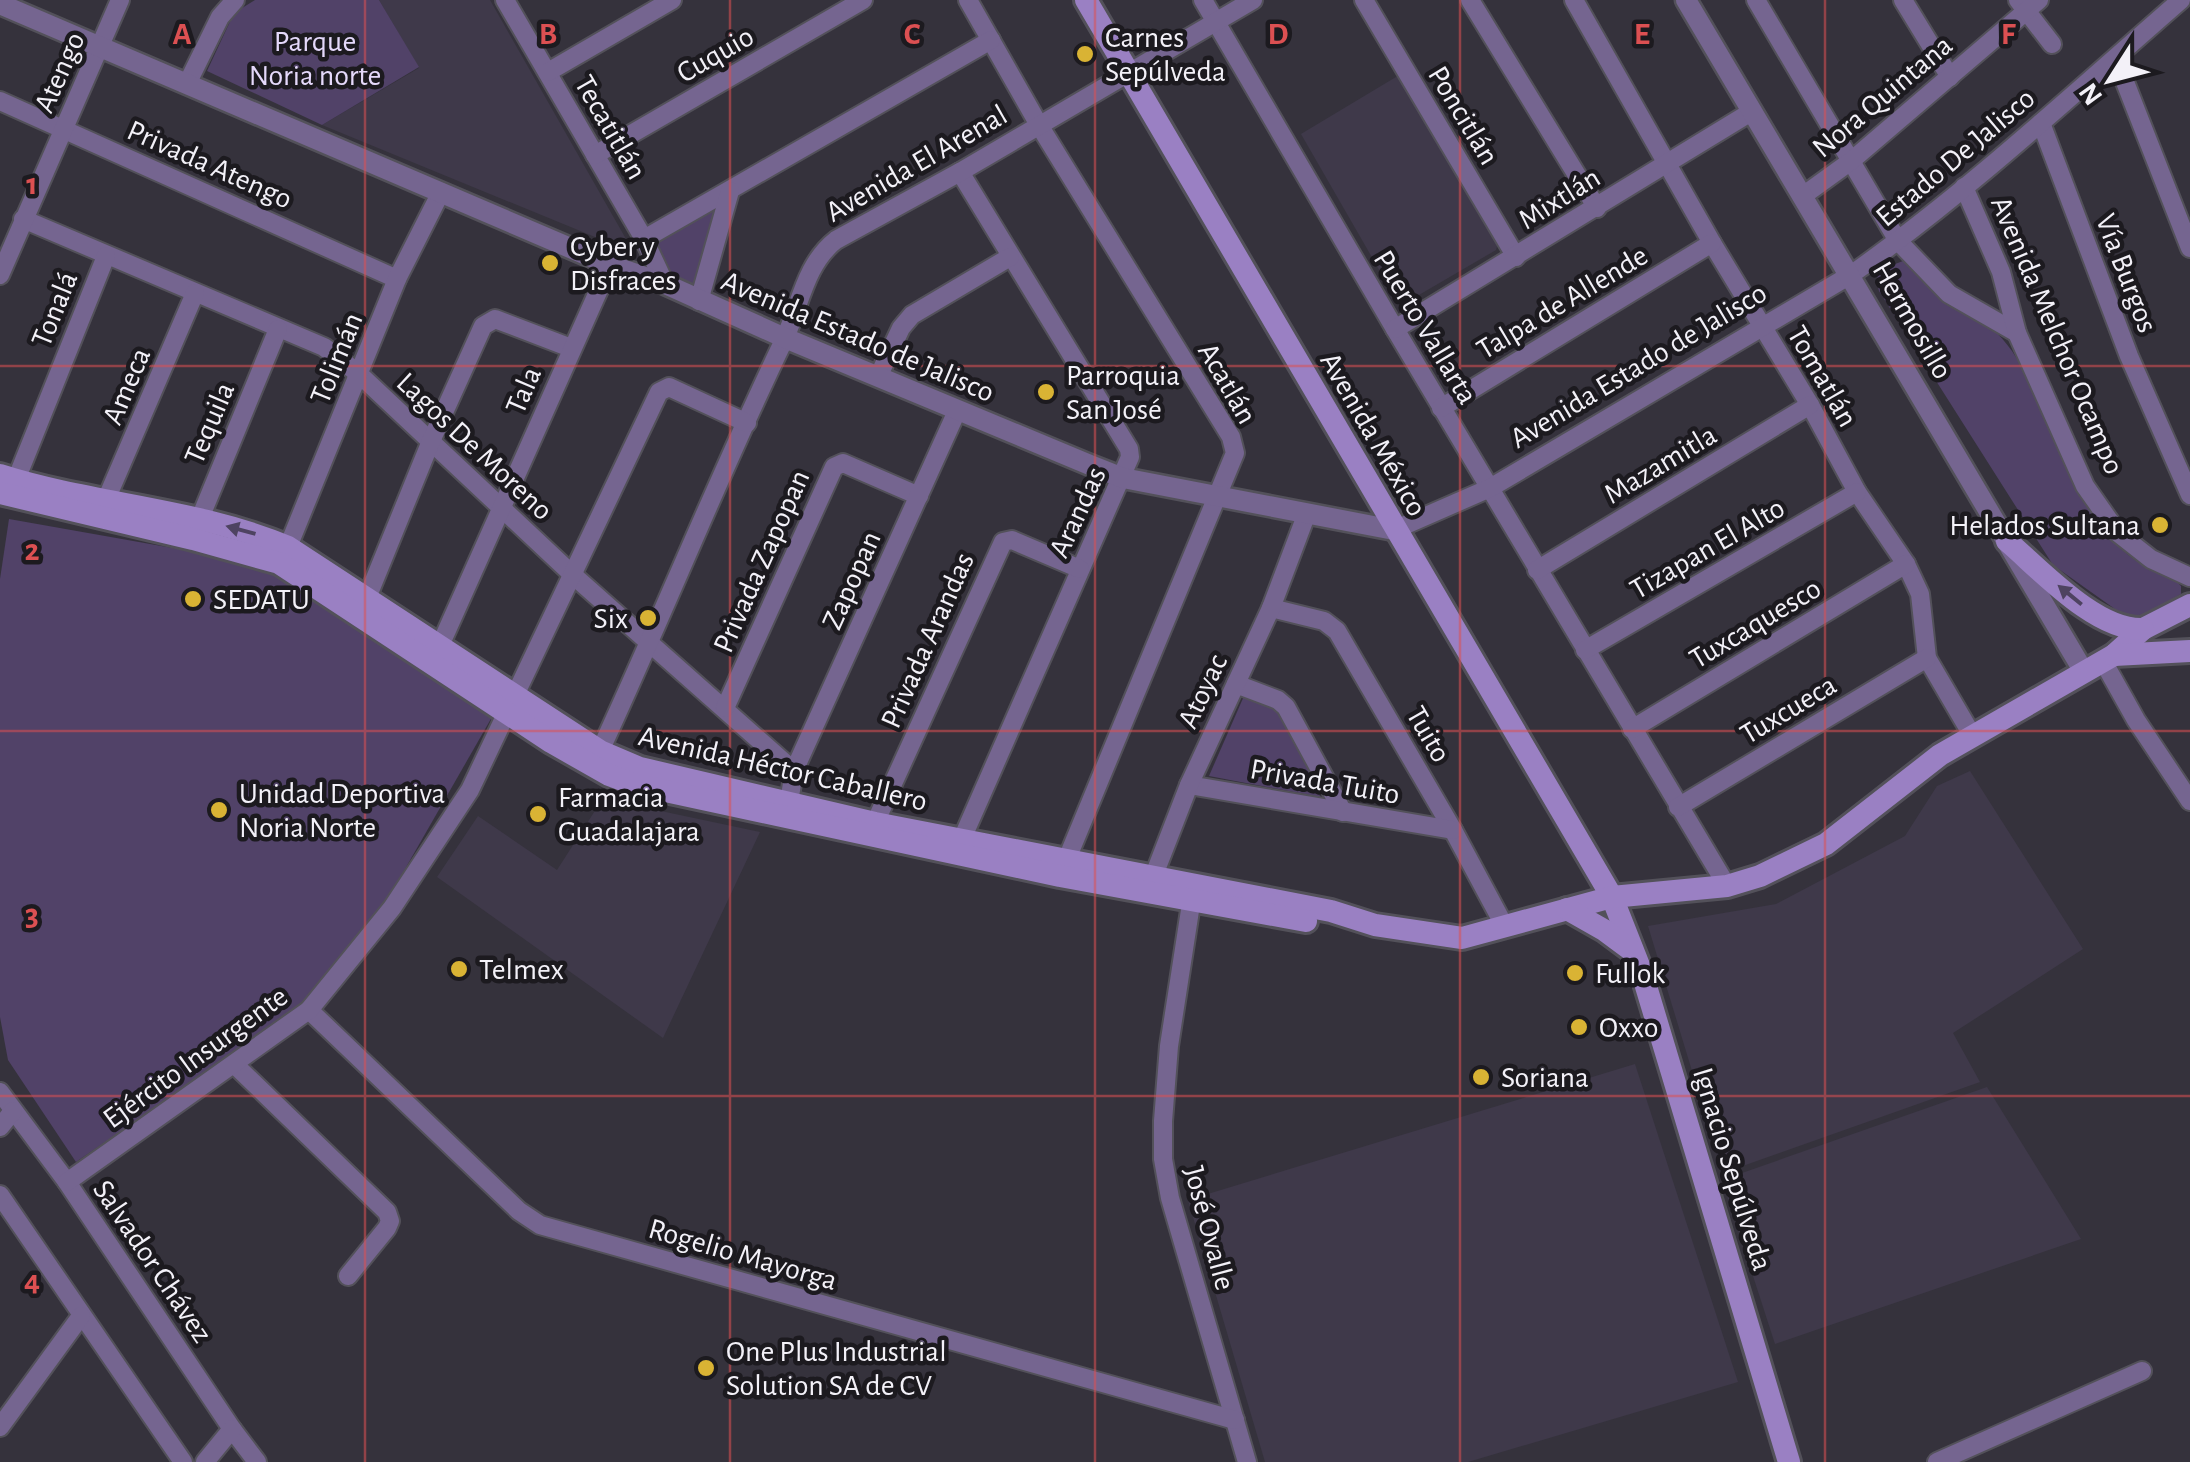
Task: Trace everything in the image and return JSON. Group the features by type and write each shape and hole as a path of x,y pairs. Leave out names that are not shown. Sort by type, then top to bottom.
{"main road":[{"name":"Avenida México","path":"1086,0 1612,897"},
{"name":"Avenida Héctor Caballero","path":"6,486 106,500 196,529 279,563 439,648 512,705"},
{"name":"Avenida Héctor Caballero","path":"6,486 196,529 261,536 288,547 361,604 512,705 608,762 874,830 1150,885 1331,911 1374,925 1462,938 1612,897 1727,886 1760,876 1826,844 1940,755 2100,663"},
{"path":"2008,541 2092,612 2123,627 2143,629"},
{"path":"2100,663 2143,629 2186,607"},
{"path":"2100,663 2190,649 2179,628 2186,607"},
{"name":"Avenida Héctor Caballero","path":"874,830 962,838 1062,868"},
{"name":"Ignacio Sepúlveda","path":"1612,897 1635,954 1789,1462"},
{"path":"1566,909 1604,930 1635,954"}],"street":[{"name":"Atengo","path":"0,275 120,0"},
{"path":"188,82 220,17 235,0"},
{"name":"Tecatitlán","path":"504,0 644,239 665,284"},
{"path":"548,72 672,0"},
{"name":"Cuquio","path":"596,155 863,0"},
{"name":"Acatlán","path":"968,0 1038,124 1231,437 1234,458 1062,868"},
{"name":"Puerto Vallarta","path":"1203,0 1394,329 1727,886"},
{"name":"Avenida El Arenal","path":"608,762 650,643 813,266 824,250 1253,0"},
{"name":"Poncitlán","path":"1364,0 1516,257"},
{"path":"1470,0 1596,208"},
{"name":"Tomatlán","path":"1574,0 1712,243 1810,405 1856,492 1906,564 1920,594 1926,658 1972,735"},
{"name":"Hermosillo","path":"1686,0 2008,541 2100,663"},
{"path":"1756,0 1898,241 1950,294 2018,332"},
{"path":"1903,0 1950,77"},
{"name":"Estado De Jalisco","path":"1852,274 2041,123 2180,0"},
{"name":"Avenida Estado de Jalisco","path":"12,4 610,265 665,284 957,411 1123,478 1394,530 1490,488 1852,274"},
{"path":"2027,4 2052,44"},
{"name":"Nora Quintana","path":"1804,195 1851,161 1950,77 2027,4"},
{"path":"644,239 991,40"},
{"path":"2126,82 2190,248"},
{"name":"Privada Atengo","path":"0,101 397,279"},
{"name":"Mixtlán","path":"1394,329 1751,112"},
{"name":"Vía Burgos","path":"2041,123 2129,356 2190,495"},
{"name":"Arandas","path":"960,172 1129,448 1129,464 962,838"},
{"name":"Avenida Melchor Ocampo","path":"1964,187 1997,262 2018,332 2086,486 2107,520 2140,552 2190,576"},
{"path":"699,300 730,191"},
{"name":"Tolimán","path":"288,547 397,279 441,192"},
{"name":"Lagos De Moreno","path":"24,218 324,348 359,374 574,576 794,771"},
{"name":"Talpa de Allende","path":"1441,408 1712,243"},
{"name":"Tonalá","path":"6,486 106,256"},
{"path":"879,375 901,328 912,315 1010,257"},
{"name":"Tala","path":"439,648 610,265"},
{"name":"Ameca","path":"106,500 196,293"},
{"path":"361,604 482,326 496,319 571,348"},
{"name":"Tequila","path":"196,529 278,330"},
{"name":"Ejército Insurgente","path":"67,1182 309,1010 392,908 470,790 662,389 669,388 748,422"},
{"name":"Mazamitla","path":"1538,570 1810,405"},
{"name":"Zapopan","path":"794,771 957,411"},
{"name":"Privada Zapopan","path":"724,708 834,466 844,463 919,496"},
{"name":"Tizapan El Alto","path":"1585,650 1856,492"},
{"name":"Atoyac","path":"1150,885 1188,785 1271,608 1307,513"},
{"name":"Privada Arandas","path":"874,830 1003,542 1012,540 1080,569"},
{"name":"Tuxcaquesco","path":"1632,729 1906,564"},
{"name":"Tuito","path":"1271,608 1324,621 1337,631 1505,927"},
{"name":"Tuxcueca","path":"1678,807 1926,658"},
{"path":"2100,663 2136,720 2182,770 2190,801"},
{"path":"1236,684 1278,700 1286,707 1343,812"},
{"path":"788,810 794,771"},
{"name":"Privada Tuito","path":"1188,785 1453,830"},
{"name":"José Ovalle","path":"1192,892 1169,1046 1163,1159 1170,1198 1247,1462"},
{"name":"Rogelio Mayorga","path":"309,1010 518,1212 540,1225 1235,1420"},
{"path":"235,1064 387,1212 387,1228 348,1276"},
{"name":"Salvador Chávez","path":"0,1092 67,1182 257,1462"},
{"path":"0,1127 14,1111"},
{"path":"0,1195 183,1462"},
{"path":"0,1428 81,1316"},
{"path":"1937,1462 2142,1371"},
{"path":"205,1462 232,1429"}],"shaded area":[{"path":"379,0 490,0 634,253 322,125 419,68"},
{"path":"1401,74 1498,243 1496,250 1400,306 1301,134"},
{"path":"1970,771 2083,949 1953,1033 1980,1082 1723,1173 1648,926 1776,904 1905,836 1937,786"},
{"path":"607,792 642,807 760,832 663,1038 437,877 478,816 557,870"},
{"path":"1635,1064 1738,1382 1468,1462 1265,1462 1188,1200"},
{"path":"1987,1087 2081,1239 1775,1344 1722,1180"}],"green space":[{"name":"Parque Noria norte","path":"255,0 379,0 419,67 322,125 207,71 234,13"},
{"path":"719,204 694,287 668,273 653,242"},
{"path":"1903,261 1966,305 2002,339 2027,377 2093,516 2135,560 2176,581 2181,594 2138,619 2129,619 2053,565 1879,291 1876,280 1882,269"},
{"name":"Unidad Deportiva Noria Norte","path":"9,519 268,565 492,717 385,904 311,1000 76,1162 8,1060 0,1017 0,579"},
{"path":"1244,696 1280,711 1316,779 1320,797 1209,776"}],"place":[{"name":"Carnes Sepúlveda","path":"1085,54"},
{"name":"Cyber y Disfraces","path":"550,263"},
{"name":"Parroquia San José","path":"1046,392"},
{"name":"Helados Sultana","path":"2160,525"},
{"name":"SEDATU","path":"193,599"},
{"name":"Six","path":"648,618"},
{"name":"Unidad Deportiva Noria Norte","path":"219,810"},
{"name":"Farmacia Guadalajara","path":"538,814"},
{"name":"Telmex","path":"459,969"},
{"name":"Fullok","path":"1575,973"},
{"name":"Oxxo","path":"1579,1027"},
{"name":"Soriana","path":"1481,1077"},
{"name":"One Plus Industrial Solution SA de CV","path":"706,1368"}]}
